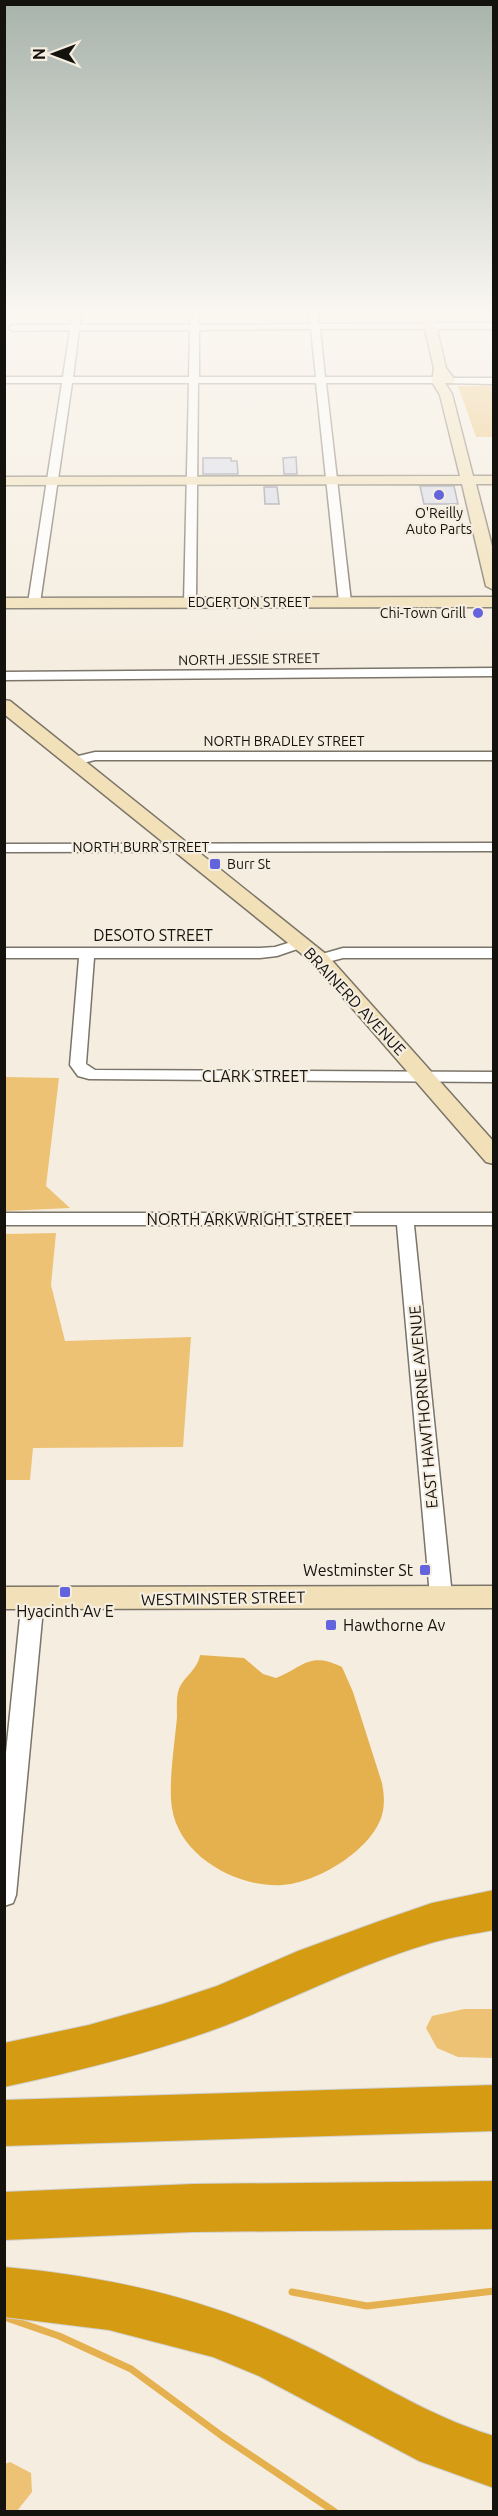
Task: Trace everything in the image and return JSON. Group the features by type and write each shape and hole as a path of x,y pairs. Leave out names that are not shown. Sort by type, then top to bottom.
{"highway":[{"path":"4,2065 89,2047 163,2026 223,2005 312,1966 432,1923 494,1910"},
{"path":"4,2123 494,2108"},
{"path":"4,2216 193,2208 494,2205"},
{"path":"4,2292 119,2308 220,2334 276,2358 412,2430 463,2454 494,2462"}],"street":[{"path":"34,603 61,426"},
{"path":"190,603 193,426"},
{"path":"326,426 345,602"},
{"path":"454,426 494,586"},
{"path":"4,481 494,480"},
{"name":"EDGERTON STREET","path":"4,603 494,602"},
{"name":"NORTH JESSIE STREET","path":"4,676 494,672"},
{"name":"BRAINERD AVENUE","path":"4,705 320,959 494,1156"},
{"name":"NORTH BRADLEY STREET","path":"75,761 95,756 494,756"},
{"name":"NORTH BURR STREET","path":"4,848 494,847"},
{"name":"DESOTO STREET","path":"4,953 260,953 301,944"},
{"name":"CLARK STREET","path":"87,953 78,1065 84,1072 95,1075 494,1077"},
{"path":"320,959 343,953 494,953"},
{"name":"EAST HAWTHORNE AVENUE","path":"405,1219 441,1596"},
{"name":"NORTH ARKWRIGHT STREET","path":"4,1220 494,1219"},
{"name":"WESTMINSTER STREET","path":"4,1598 494,1597"},
{"path":"4,1894 33,1598"}],"shaded area":[{"path":"472,426 493,426 493,437 476,437"},
{"path":"5,1077 59,1078 46,1186 70,1208 5,1211"},
{"path":"56,1233 51,1285 65,1341 191,1337 183,1447 33,1448 30,1480 5,1480 5,1234"},
{"path":"200,1655 244,1658 263,1674 276,1678 307,1662 322,1660 342,1667 353,1692 382,1783 384,1799 382,1815 376,1828 355,1852 311,1878 296,1883 265,1885 229,1875 213,1866 186,1841 177,1825 172,1808 171,1775 178,1692"},
{"path":"464,2009 493,2009 493,2058 458,2057 437,2048 426,2028 432,2016"},
{"path":"10,2462 31,2473 32,2492 17,2511 5,2511 5,2464"}],"building":[{"path":"296,457 297,474 284,474 283,458"},
{"path":"203,458 231,458 231,461 237,461 238,474 203,474"},
{"name":"O'Reilly Auto Parts","path":"420,486 454,486 458,504 424,504"},
{"path":"264,487 277,487 279,504 265,504"}],"waterway":[{"path":"292,2292 367,2306 494,2291"},
{"path":"4,2317 59,2336 131,2369 222,2436 335,2512"}],"place":[{"name":"O'Reilly Auto Parts","path":"439,495"},
{"name":"Chi-Town Grill","path":"478,613"},
{"name":"Burr St","path":"215,864"},
{"name":"Westminster St","path":"425,1570"},
{"name":"Hyacinth Av E","path":"65,1592"},
{"name":"Hawthorne Av","path":"331,1625"}]}
